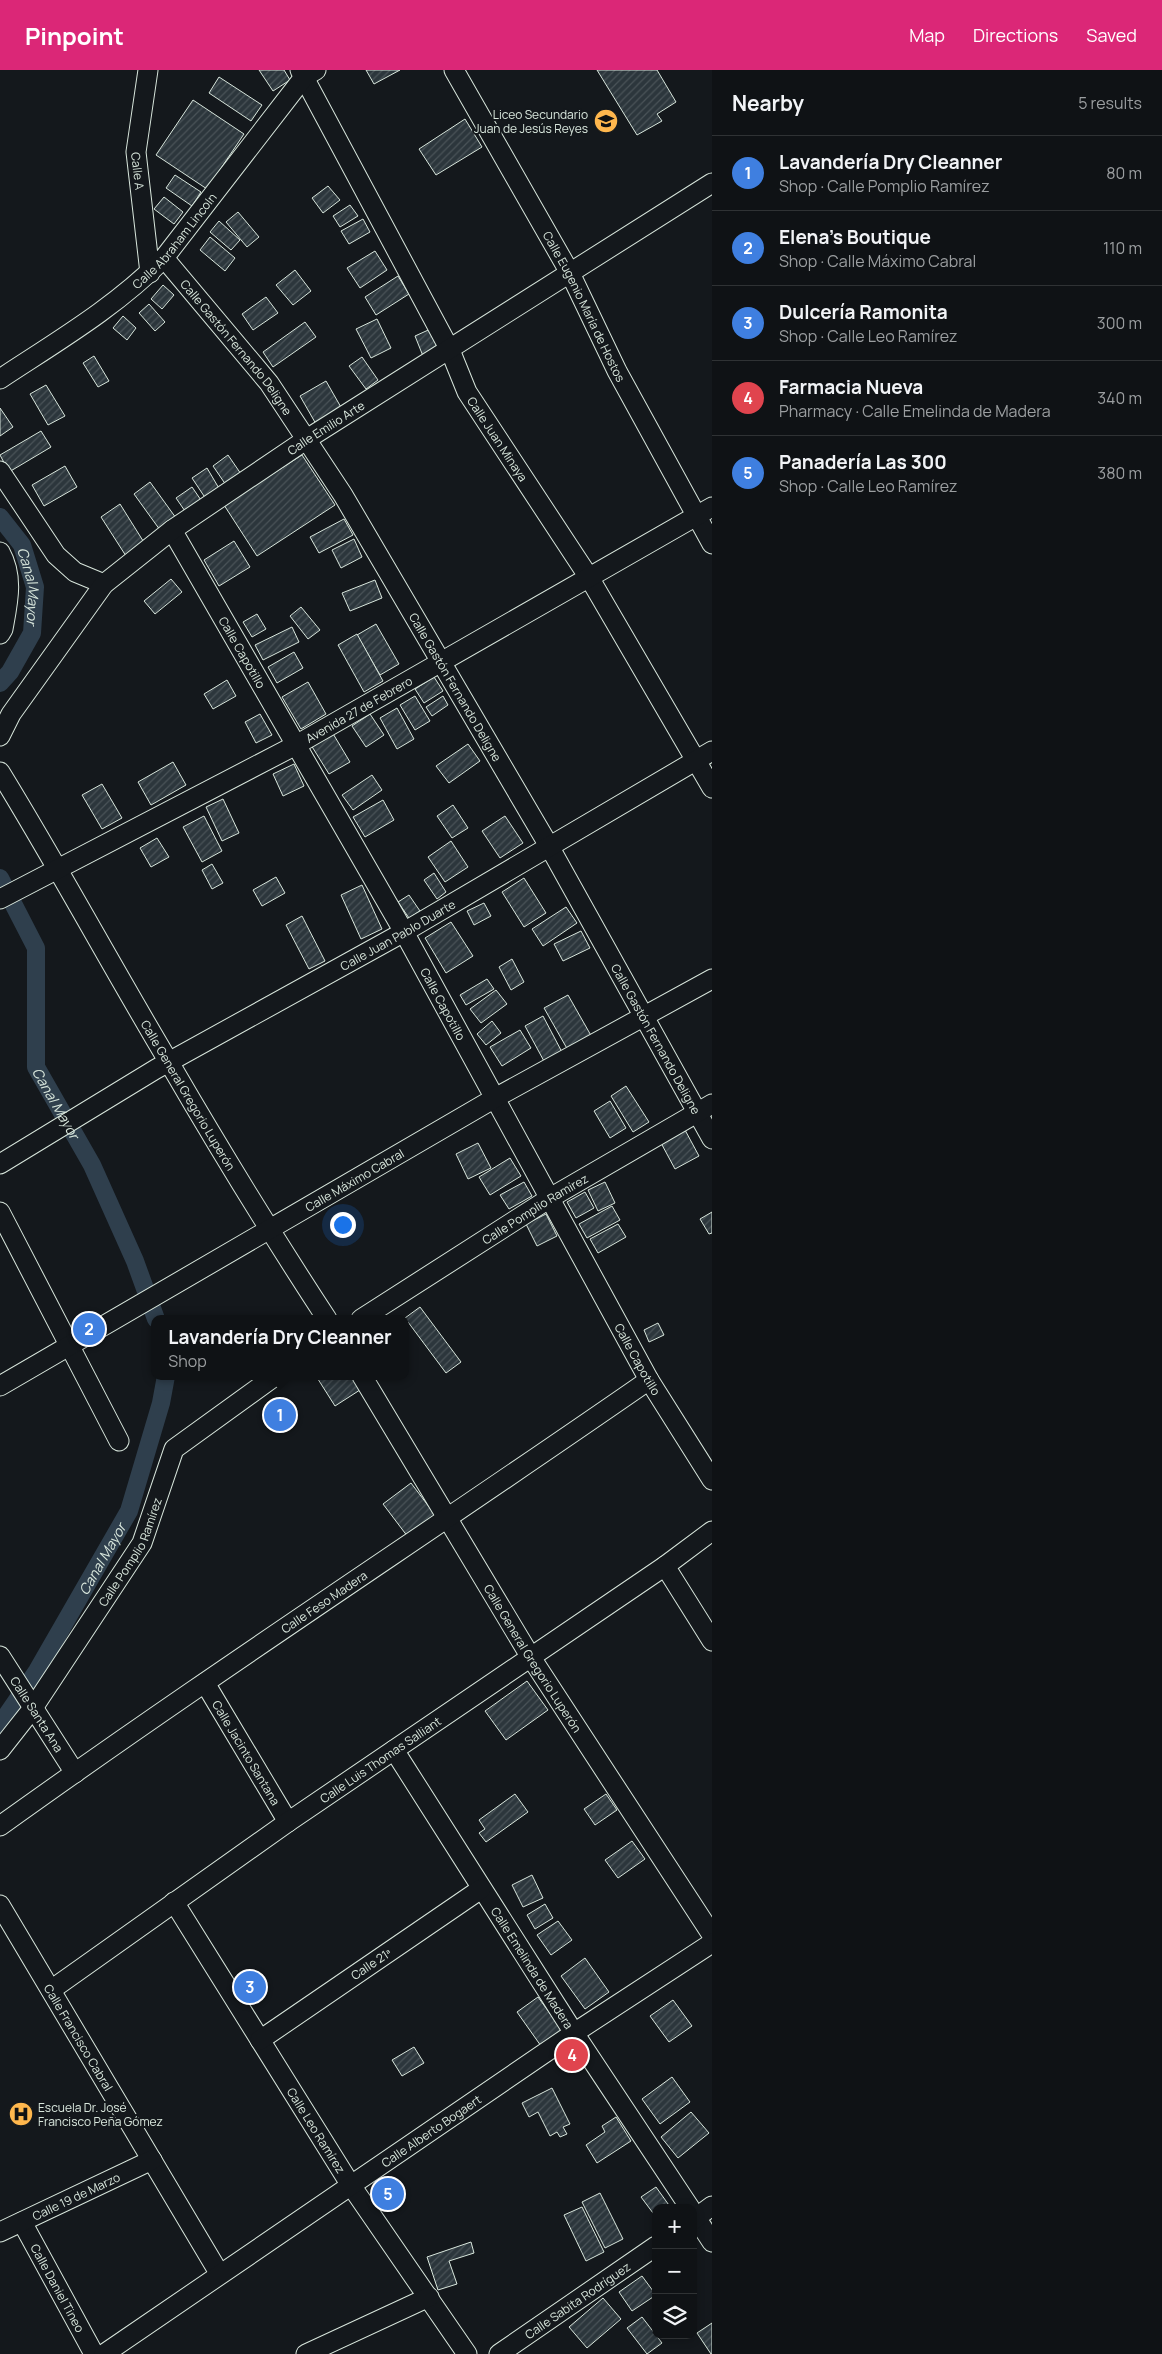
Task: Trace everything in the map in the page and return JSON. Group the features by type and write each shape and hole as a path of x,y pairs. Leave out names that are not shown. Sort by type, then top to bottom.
{"street":[{"name":"Calle A","path":"148,70 136,152 150,273"},
{"name":"Calle Eugenio María de Hostos","path":"454,70 570,273 617,371 704,512 712,544"},
{"name":"Calle Abraham Lincoln","path":"0,379 104,310 150,273 164,258 307,72"},
{"name":"Calle Juan Minaya","path":"307,72 450,350 467,392 590,579 712,788"},
{"name":"Calle Emilio Arte","path":"0,736 11,714 104,584 172,530 307,439 712,184"},
{"name":"Calle Gastón Fernando Deligne","path":"164,258 269,383 343,495 549,846 643,1018 705,1109 712,1139"},
{"path":"0,471 56,555 75,572 104,584"},
{"name":"Avenida 27 de Febrero","path":"0,899 58,867 296,745 590,579 704,512"},
{"name":"Calle Capotillo","path":"172,530 404,932 649,1380 712,1480"},
{"path":"0,552 6,562 10,590 3,629 0,634"},
{"name":"Calle Juan Pablo Duarte","path":"0,1164 169,1062 404,932 712,751"},
{"path":"0,772 58,867"},
{"name":"Calle General Gregorio Luperón","path":"58,867 169,1062 269,1229 324,1315"},
{"name":"Calle Máximo Cabral","path":"0,1386 496,1098 712,979"},
{"name":"Calle Pomplio Ramírez","path":"367,1315 550,1198 705,1109"},
{"path":"0,1212 119,1441"},
{"name":"Calle Pomplio Ramírez","path":"0,1750 142,1543 174,1449 269,1380"},
{"name":"Calle General Gregorio Luperón","path":"364,1380 530,1656 712,1935"},
{"name":"Calle Feso Madera","path":"0,1826 74,1773 449,1519 649,1380"},
{"name":"Calle Luis Thomas Salliant","path":"51,1990 288,1822 665,1566 712,1531"},
{"path":"665,1566 712,1641"},
{"name":"Calle Santa Ana","path":"0,1656 74,1773"},
{"name":"Calle Jacinto Santana","path":"205,1683 288,1822"},
{"name":"Calle Emelinda de Madera","path":"394,1750 574,2033 686,2204"},
{"name":"Calle 21ª","path":"260,2040 481,1888"},
{"name":"Calle Leo Ramírez","path":"174,1902 350,2184 467,2354"},
{"name":"Calle Francisco Cabral","path":"0,1905 219,2273"},
{"name":"Calle Alberto Bogaert","path":"104,2354 350,2184 574,2033 712,1943"},
{"name":"Calle 19 de Marzo","path":"0,2232 152,2160"},
{"path":"697,2213 712,2206"},
{"name":"Calle Emelinda de Madera","path":"697,2221 712,2242"},
{"name":"Calle Daniel Tineo","path":"22,2222 94,2354"},
{"name":"Calle Sabita Rodríguez","path":"499,2354 652,2249"},
{"path":"306,2354 429,2297"}],"building":[{"path":"259,70 284,70 290,80 273,91"},
{"path":"366,70 400,70 374,84"},
{"path":"597,70 657,70 676,102 657,114 662,121 637,135"},
{"path":"219,77 262,105 251,121 209,93"},
{"path":"193,100 244,134 207,189 156,155"},
{"path":"465,119 482,147 436,175 419,149"},
{"path":"175,175 201,192 192,206 166,188"},
{"path":"328,186 340,200 323,213 312,198"},
{"path":"164,197 183,212 174,224 154,209"},
{"path":"350,205 358,216 340,227 333,216"},
{"path":"238,212 259,237 247,247 226,222"},
{"path":"363,219 370,232 349,244 341,231"},
{"path":"219,221 240,240 231,250 210,232"},
{"path":"210,237 235,258 225,271 200,250"},
{"path":"375,251 387,270 360,288 347,268"},
{"path":"295,270 311,291 293,305 276,285"},
{"path":"398,276 409,294 376,315 365,297"},
{"path":"163,285 174,295 162,309 151,299"},
{"path":"266,297 278,313 253,330 242,314"},
{"path":"149,304 165,322 155,331 139,313"},
{"path":"123,316 136,328 127,340 113,328"},
{"path":"377,319 391,348 371,358 356,329"},
{"path":"305,322 316,337 273,367 263,352"},
{"path":"435,327 444,348 423,356 415,336"},
{"path":"94,356 109,381 98,387 83,363"},
{"path":"362,357 378,380 366,389 349,366"},
{"path":"326,381 342,409 316,424 300,396"},
{"path":"46,385 65,416 48,425 30,394"},
{"path":"0,408 13,427 0,436"},
{"path":"41,431 51,447 9,472 0,455"},
{"path":"228,455 241,474 226,485 213,466"},
{"path":"302,455 335,505 257,556 224,505"},
{"path":"65,466 77,487 44,506 32,485"},
{"path":"207,468 220,490 206,499 192,478"},
{"path":"150,482 176,518 160,530 134,494"},
{"path":"192,487 203,503 187,514 176,498"},
{"path":"120,504 145,544 126,556 101,517"},
{"path":"344,519 353,535 319,553 310,537"},
{"path":"354,539 362,557 341,568 332,550"},
{"path":"234,541 250,567 219,586 204,560"},
{"path":"171,579 182,592 155,614 144,601"},
{"path":"375,580 382,598 350,611 342,593"},
{"path":"301,607 320,630 308,639 290,616"},
{"path":"257,614 266,629 252,637 243,622"},
{"path":"376,624 399,664 380,675 357,635"},
{"path":"292,627 299,642 263,660 255,645"},
{"path":"357,634 383,681 364,692 338,645"},
{"path":"294,652 303,668 277,683 268,667"},
{"path":"434,677 443,691 424,703 415,689"},
{"path":"227,680 236,696 213,709 204,694"},
{"path":"308,682 326,714 301,729 282,697"},
{"path":"415,696 430,721 415,730 400,705"},
{"path":"443,696 448,705 432,716 426,707"},
{"path":"397,708 414,739 397,749 380,718"},
{"path":"260,714 272,735 256,743 245,722"},
{"path":"370,714 384,735 366,747 352,726"},
{"path":"332,732 350,762 329,774 311,745"},
{"path":"468,744 480,761 449,783 436,766"},
{"path":"173,762 186,785 151,805 138,782"},
{"path":"294,764 304,786 283,796 273,774"},
{"path":"372,775 382,790 353,810 342,795"},
{"path":"102,784 122,818 102,829 82,795"},
{"path":"223,799 239,833 222,841 206,807"},
{"path":"383,800 394,820 365,837 353,817"},
{"path":"453,805 468,828 452,838 437,816"},
{"path":"204,816 222,851 202,862 183,827"},
{"path":"505,816 523,843 500,858 482,831"},
{"path":"157,838 169,857 151,867 140,848"},
{"path":"451,841 468,867 445,882 428,857"},
{"path":"212,864 223,883 212,889 202,870"},
{"path":"434,873 446,892 437,899 424,880"},
{"path":"276,877 285,893 262,906 253,890"},
{"path":"524,878 546,913 524,927 502,892"},
{"path":"362,885 382,929 361,939 341,895"},
{"path":"409,895 420,911 409,918 398,902"},
{"path":"484,903 491,916 474,925 467,911"},
{"path":"566,907 577,923 543,946 532,929"},
{"path":"302,916 325,961 309,969 286,925"},
{"path":"451,922 473,956 446,973 425,938"},
{"path":"581,931 590,948 563,961 554,944"},
{"path":"512,959 524,982 511,990 499,967"},
{"path":"487,979 494,989 466,1005 460,995"},
{"path":"496,990 507,1004 481,1023 470,1009"},
{"path":"568,995 593,1039 569,1052 544,1008"},
{"path":"543,1016 563,1054 545,1063 525,1026"},
{"path":"492,1021 501,1033 486,1045 477,1034"},
{"path":"520,1030 531,1048 502,1066 490,1047"},
{"path":"626,1086 649,1122 633,1132 611,1096"},
{"path":"610,1101 626,1128 610,1138 594,1111"},
{"path":"685,1130 699,1156 675,1169 661,1143"},
{"path":"478,1143 491,1168 468,1179 456,1154"},
{"path":"510,1158 521,1176 490,1195 479,1177"},
{"path":"524,1182 532,1196 509,1209 500,1195"},
{"path":"605,1182 615,1203 598,1211 588,1190"},
{"path":"585,1192 594,1208 576,1218 567,1202"},
{"path":"612,1206 620,1220 587,1238 579,1224"},
{"path":"712,1212 712,1233 709,1234 700,1219"},
{"path":"546,1214 557,1236 537,1246 526,1224"},
{"path":"618,1224 626,1237 598,1253 590,1239"},
{"path":"420,1307 461,1362 446,1373 409,1323 409,1315"},
{"path":"658,1323 664,1335 649,1342 644,1330"},
{"path":"319,1380 357,1380 363,1388 335,1406"},
{"path":"411,1483 436,1516 408,1537 383,1504"},
{"path":"527,1681 548,1710 506,1740 485,1711"},
{"path":"515,1794 528,1812 486,1842 479,1833 485,1829 479,1820"},
{"path":"606,1794 617,1810 595,1825 584,1809"},
{"path":"632,1841 645,1859 618,1878 605,1860"},
{"path":"532,1875 543,1898 523,1907 512,1885"},
{"path":"545,1904 553,1918 535,1929 527,1915"},
{"path":"558,1921 572,1940 551,1955 537,1935"},
{"path":"585,1958 609,1992 585,2009 561,1976"},
{"path":"538,1997 562,2030 541,2046 517,2012"},
{"path":"673,2000 692,2026 669,2042 650,2016"},
{"path":"414,2047 424,2063 402,2076 392,2060"},
{"path":"672,2077 690,2102 660,2124 642,2099"},
{"path":"552,2088 570,2124 563,2127 567,2134 560,2137 557,2132 550,2136 538,2112 529,2117 522,2103"},
{"path":"691,2112 709,2133 678,2158 661,2137"},
{"path":"616,2117 631,2141 597,2163 586,2145 605,2132 602,2126"},
{"path":"656,2187 668,2204 652,2204 652,2212 641,2197"},
{"path":"600,2193 623,2239 605,2248 582,2202"},
{"path":"582,2207 604,2252 586,2261 564,2215"},
{"path":"471,2242 474,2253 449,2261 457,2284 438,2290 427,2257"},
{"path":"642,2276 652,2290 652,2298 632,2311 619,2292"},
{"path":"603,2298 621,2319 587,2348 569,2327"},
{"path":"642,2317 652,2330 652,2339 659,2339 662,2343 647,2354 627,2328"},
{"path":"712,2323 712,2354 711,2354 697,2333"}],"waterway":[{"name":"Canal Mayor","path":"0,517 22,545 35,587 32,633 10,672 0,683"},
{"name":"Canal Mayor","path":"0,878 36,948 36,1067 92,1165 135,1261 155,1315"},
{"name":"Canal Mayor","path":"0,1725 37,1671 129,1511 161,1403 165,1380"}],"place":[{"name":"Liceo Secundario Juan de Jesús Reyes","path":"606,121"},
{"name":"Elena's Boutique","path":"89,1329"},
{"name":"Lavandería Dry Cleanner","path":"280,1415"},
{"name":"Dulcería Ramonita","path":"250,1987"},
{"name":"Farmacia Nueva","path":"572,2055"},
{"name":"Escuela Dr. José Francisco Peña Gómez","path":"21,2114"},
{"name":"Panadería Las 300","path":"388,2194"}]}
